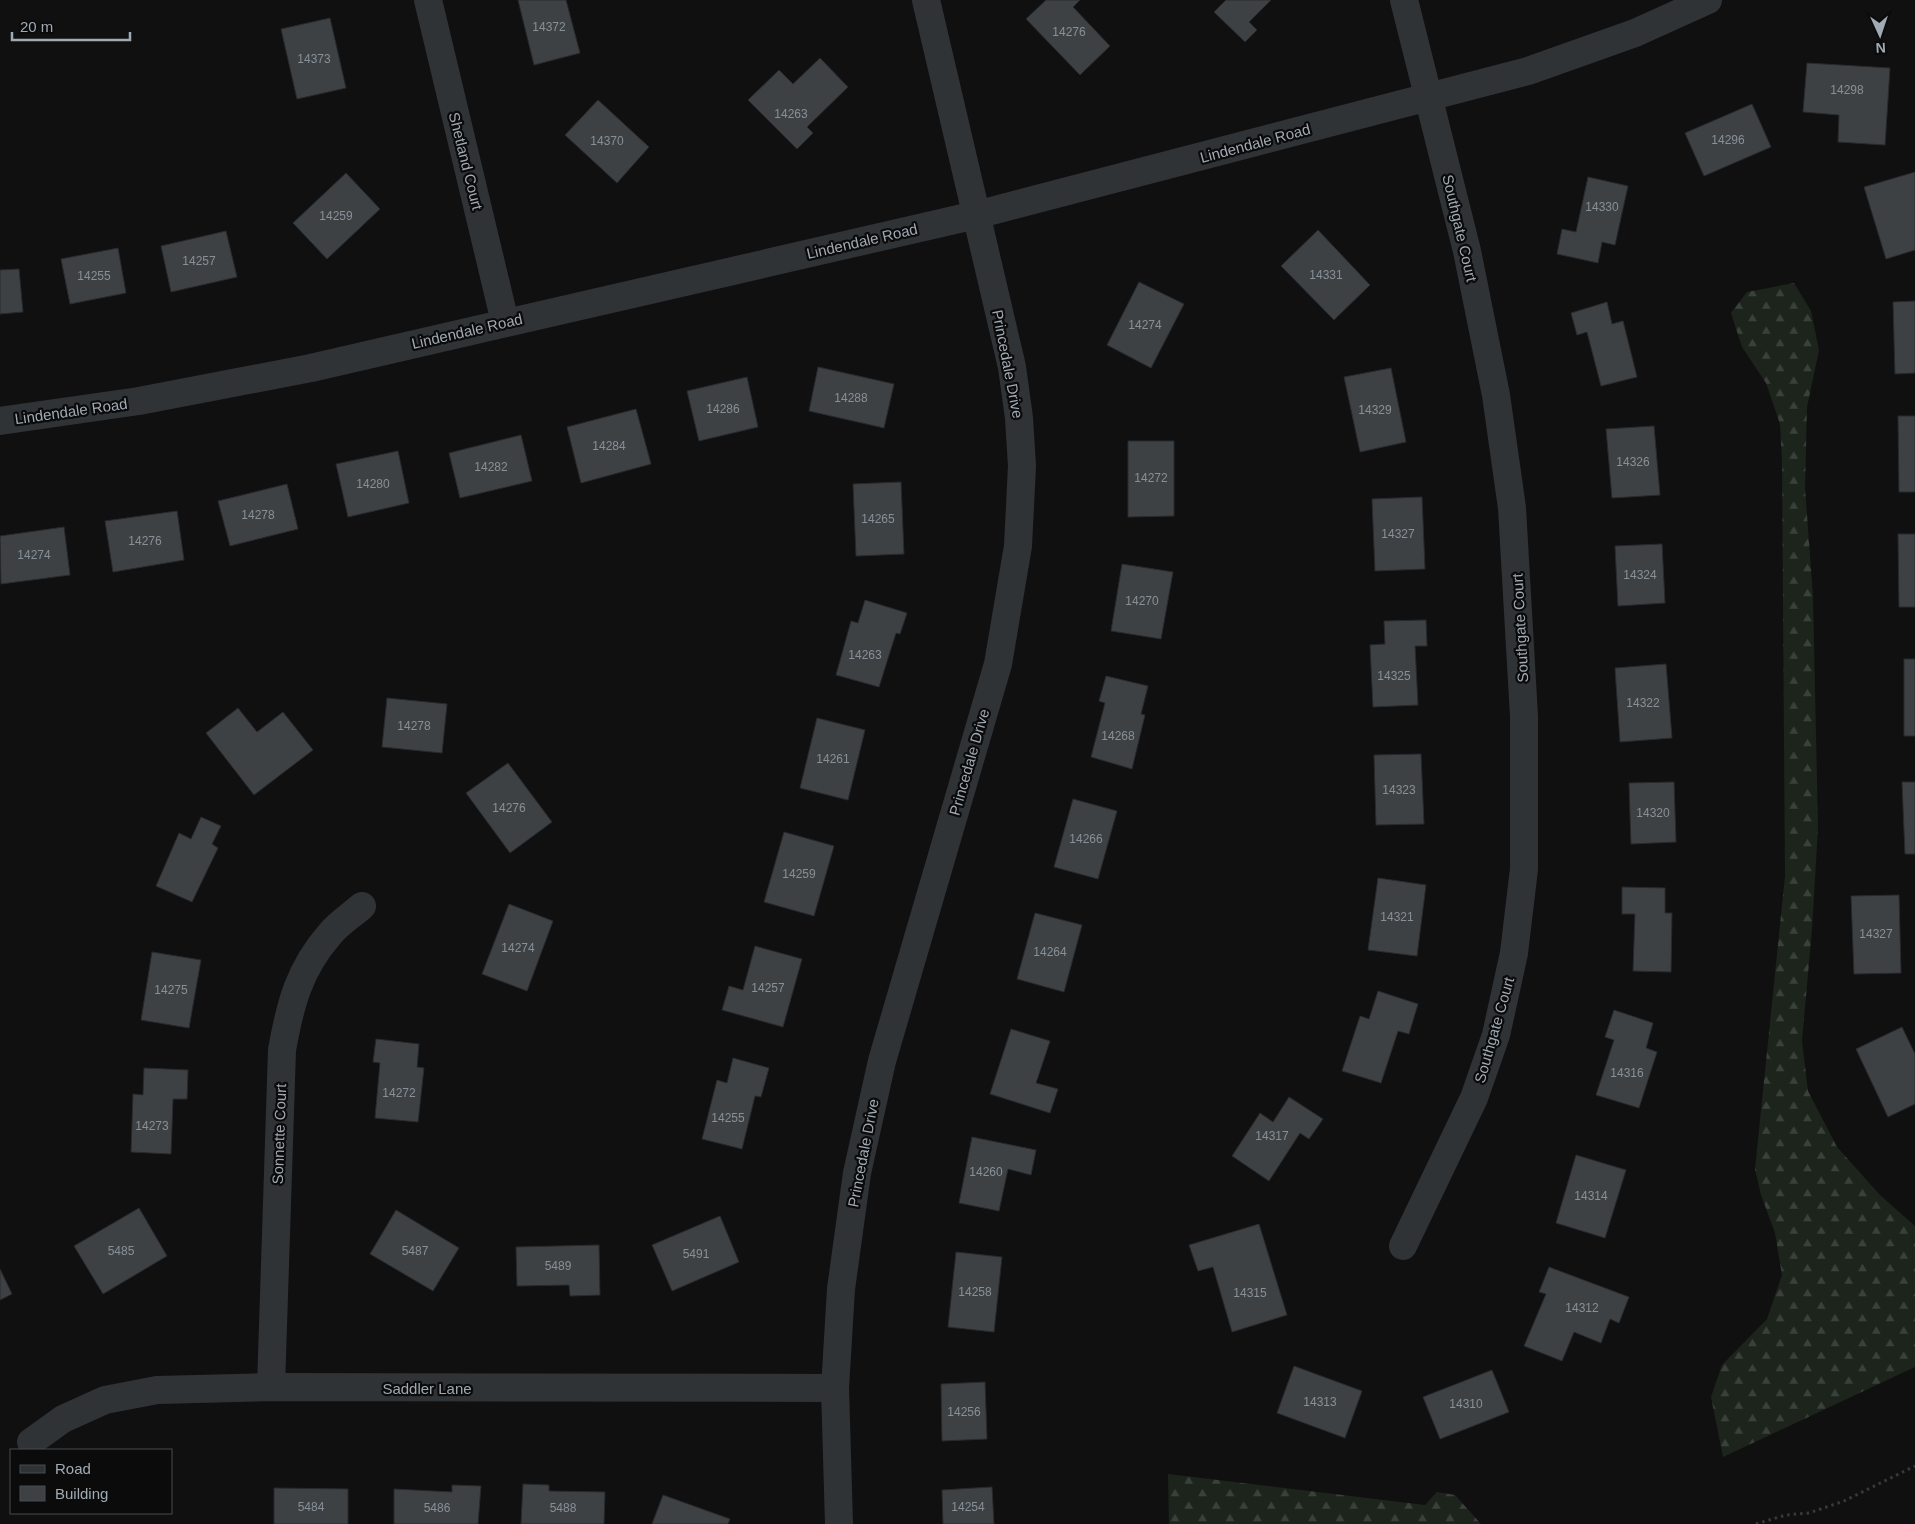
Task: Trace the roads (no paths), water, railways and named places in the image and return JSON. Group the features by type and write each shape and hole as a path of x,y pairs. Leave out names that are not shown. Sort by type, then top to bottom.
{"street":[{"name":"Shetland Court","path":"428,0 505,322"},
{"name":"Princedale Drive","path":"839,1524 835,1388 841,1289 857,1174 882,1061 998,664 1018,546 1022,466 1019,418 1012,367 926,0"},
{"name":"Southgate Court","path":"1403,1246 1474,1098 1496,1035 1514,953 1524,870 1524,716 1512,508 1496,395 1467,251 1404,0"},
{"name":"Lindendale Road","path":"0,421 139,401 311,368 976,215 1429,98 1537,68 1635,33 1708,0"},
{"name":"Sonnette Court","path":"271,1387 282,1050 289,1008 306,968 330,933 362,906"},
{"name":"Saddler Lane","path":"31,1442 63,1419 105,1400 157,1390 271,1387 835,1388"}]}
